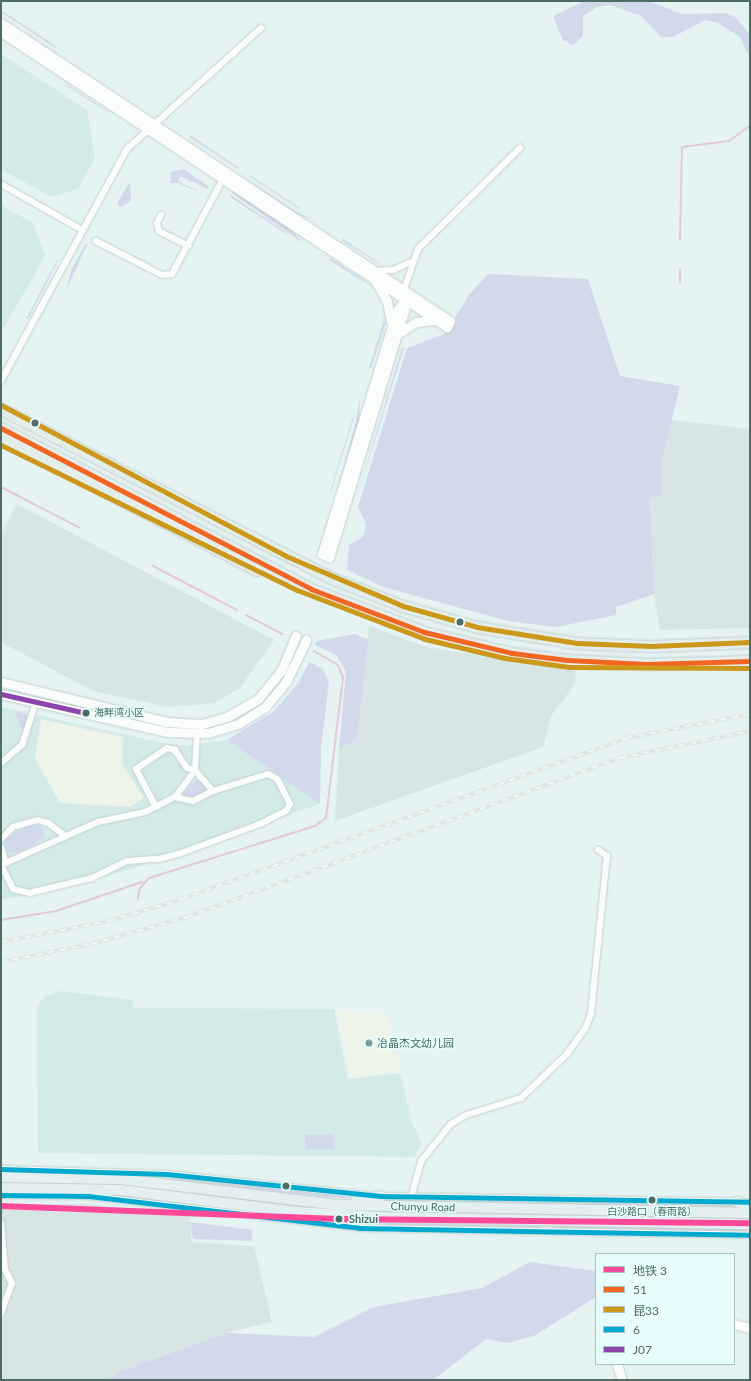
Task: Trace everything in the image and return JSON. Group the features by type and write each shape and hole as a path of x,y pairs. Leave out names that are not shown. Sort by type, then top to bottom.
{"highway":[{"path":"1,405 52,435"},
{"path":"1,409 329,577 403,606 477,627 578,643 651,646 750,642"},
{"path":"1,416 287,564 419,617 513,641 566,648 645,652 750,649"},
{"path":"1,428 311,589 424,632 512,653 567,660 647,664 750,661"},
{"path":"1,437 169,525"},
{"path":"1,444 323,601 398,631 451,646 569,667 630,670 750,668"}],"main road":[{"name":"Chunyu Road","path":"1,1177 120,1179 338,1205 750,1213"},
{"name":"Chunyu Road","path":"1,1188 120,1190 361,1217 750,1224"},
{"path":"338,1205 381,1196"},
{"path":"736,1202 750,1206"}],"street":[{"path":"1,24 149,126 224,179 375,275 395,284 450,321 447,327 407,301 375,275 149,126 1,32"},
{"path":"1,381 117,164 149,126 261,28"},
{"path":"404,290 411,262 418,249 520,148"},
{"path":"96,241 166,276 175,272 224,179"},
{"path":"1,184 82,230"},
{"path":"161,215 157,223 159,231 188,246"},
{"path":"375,275 393,270 411,262"},
{"path":"375,275 390,309 394,332 329,557 322,554 394,332 407,301"},
{"path":"395,284 407,301"},
{"path":"407,301 419,300"},
{"path":"394,332 416,322 437,320"},
{"path":"1,682 166,722 202,724 235,714 262,696 281,671 296,636 306,640 286,682 265,707 228,728 197,734 167,732 1,694"},
{"path":"1,763 22,745 36,702"},
{"path":"3,864 98,822 137,814 156,807 175,796 195,770 197,734"},
{"path":"156,807 137,773 139,764 171,749 188,768 195,770 214,791"},
{"path":"1,847 3,864 13,889 29,893 92,878 128,861 159,859 181,853 260,824 286,811 290,804 277,779 268,774 214,791 193,801 175,796"},
{"path":"1,839 13,827 34,820 48,823 65,836"},
{"path":"411,1197 420,1161 451,1124 466,1115 521,1098 567,1054 586,1026 591,1013 607,856 598,850"},
{"path":"1,1169 167,1174 298,1190 381,1196 750,1202"},
{"path":"1,1195 88,1196 359,1228 750,1235"},
{"path":"1,1223 5,1270 12,1283 1,1314"},
{"path":"735,1324 750,1328"},
{"path":"617,1365 622,1380"}],"shaded area":[{"path":"585,1 649,1 682,14 726,13 735,17 750,34 750,58 740,37 718,23 705,20 673,37 661,37 641,16 610,5 597,7 583,16 583,36 573,45 563,40 553,16"},
{"path":"1,10 56,46 55,48 1,12"},
{"path":"1,54 87,110 95,158 78,189 51,197 1,169"},
{"path":"66,84 109,112 109,113 65,85"},
{"path":"190,135 239,168 238,169 189,137"},
{"path":"183,169 208,186 208,189 180,176 178,181 202,194 178,183 170,183 171,172"},
{"path":"250,175 300,208 299,209 249,176"},
{"path":"247,179 298,213 317,221 295,214"},
{"path":"130,182 131,201 120,207 117,203"},
{"path":"234,190 288,226 303,243 232,193"},
{"path":"231,195 287,233 286,234 230,197"},
{"path":"1,205 33,223 45,256 5,326 1,328"},
{"path":"343,239 385,267 386,268 342,241"},
{"path":"86,243 87,245 66,290 71,270"},
{"path":"331,258 372,286 372,287 329,260"},
{"path":"59,259 28,319 26,319 57,260"},
{"path":"488,274 588,279 620,376 680,386 661,464 662,494 650,499 654,594 616,607 616,615 556,627 508,621 383,587 347,570 349,545 364,536 366,524 358,507 407,348 445,334 469,295"},
{"path":"384,320 386,322 371,368 369,368"},
{"path":"399,337 402,338 349,508 348,507"},
{"path":"402,347 404,348 354,507"},
{"path":"360,398 359,422 336,495 356,421"},
{"path":"353,417 354,417 330,492"},
{"path":"671,420 750,429 750,628 660,630 654,594 650,499 662,494 661,464"},
{"path":"17,504 274,640 240,688 215,703 168,707 93,691 1,642 1,534"},
{"path":"369,626 427,647 576,671 575,684 551,716 543,747 335,821 339,749 357,740"},
{"path":"355,634 368,640 357,740 339,749 346,671 336,655 315,645 317,641"},
{"path":"309,662 323,669 329,682 321,747 320,804 227,740 274,711 299,682"},
{"path":"1,707 164,743 188,746 227,740 320,804 132,869 31,895 1,899"},
{"path":"15,712 25,714 29,721 24,733"},
{"path":"41,719 123,737 122,764 144,798 130,807 60,803 35,759"},
{"path":"194,781 199,781 208,790 195,799 182,796"},
{"path":"32,823 42,827 45,837 18,853 8,852 4,839"},
{"path":"61,991 133,1000 134,1008 334,1009 348,1079 400,1073 412,1123 422,1144 414,1157 38,1153 37,1006 45,996"},
{"name":"冶晶杰文幼儿园","path":"336,1009 387,1016 401,1071 350,1078"},
{"path":"334,1134 334,1149 306,1149 305,1135"},
{"path":"180,1177 346,1196 346,1198 300,1196 179,1180"},
{"path":"112,1195 180,1202 248,1212 247,1214"},
{"path":"390,1198 719,1203 735,1207 377,1201"},
{"path":"1,1204 88,1204 189,1216 192,1242 254,1246 272,1322 226,1333 119,1372 105,1380 1,1380"},
{"path":"260,1213 377,1223 377,1226 260,1216"},
{"path":"190,1222 252,1230 252,1241 193,1239"},
{"path":"387,1223 542,1226 542,1230 387,1227"},
{"path":"553,1226 747,1229 747,1233 553,1230"},
{"path":"530,1262 595,1271 595,1298 536,1335 508,1343 486,1339 433,1380 105,1380 119,1372 226,1333 314,1337 373,1307 482,1288"}],"waterway":[{"path":"680,240 682,147 729,141 750,126"},
{"path":"680,270 680,283"},
{"path":"1,487 80,528"},
{"path":"153,566 237,610"},
{"path":"246,615 282,634"},
{"path":"138,899 140,888 149,878 315,826 326,818 343,677 338,665 314,651"},
{"path":"1,920 56,911 142,882"}],"railway":[{"path":"1,942 109,921 182,899 626,738 750,714"},
{"path":"1,962 91,944 187,917 620,758 750,731"}],"metro line":[{"name":"3","path":"1,1206 339,1219 750,1223"}],"transit line":[{"name":"昆33","path":"1,405 286,556 403,606 477,627 577,643 651,646 750,642"},
{"name":"51","path":"1,428 311,589 424,632 512,653 567,660 647,664 750,661"},
{"name":"昆33","path":"1,445 297,590 425,639 505,658 569,667 750,668"},
{"name":"J07","path":"1,694 86,713"},
{"name":"6","path":"1,1169 167,1174 381,1196 750,1202"},
{"name":"6","path":"1,1195 88,1196 359,1228 750,1235"}],"place":[{"name":"海畔湾小区","path":"86,713"},
{"name":"冶晶杰文幼儿园","path":"369,1043"},
{"name":"白沙路口（春雨路）","path":"652,1200"},
{"name":"Shizui","path":"339,1219"}]}
